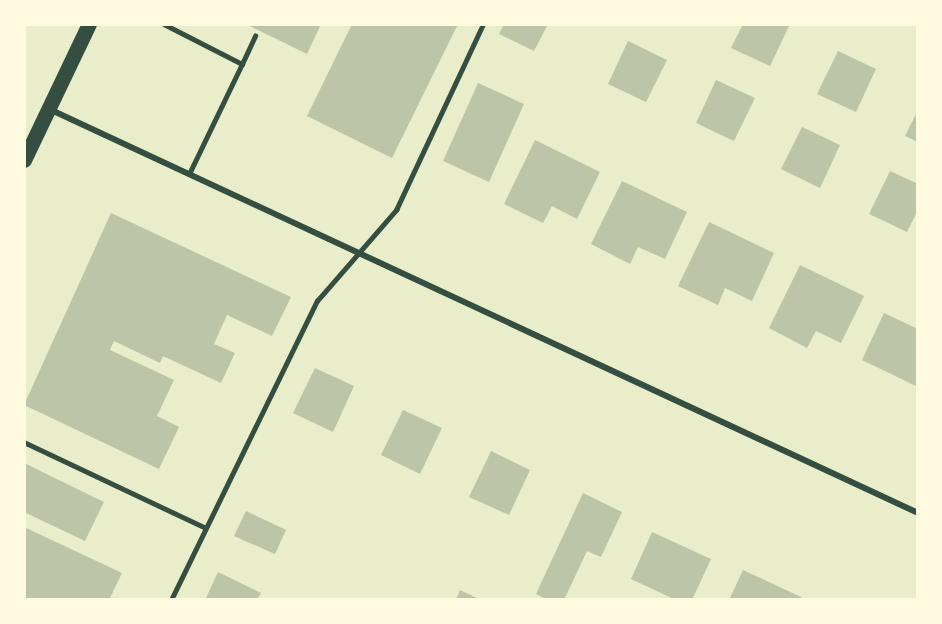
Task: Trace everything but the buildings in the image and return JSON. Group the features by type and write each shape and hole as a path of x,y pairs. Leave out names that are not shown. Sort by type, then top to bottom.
{"main road":[{"path":"24,160 89,24"}],"street":[{"path":"48,109 918,513"}],"lane":[{"path":"164,24 242,64"},
{"path":"171,600 317,301 396,210 483,24"},
{"path":"189,174 255,36"},
{"path":"24,442 206,528"}]}
